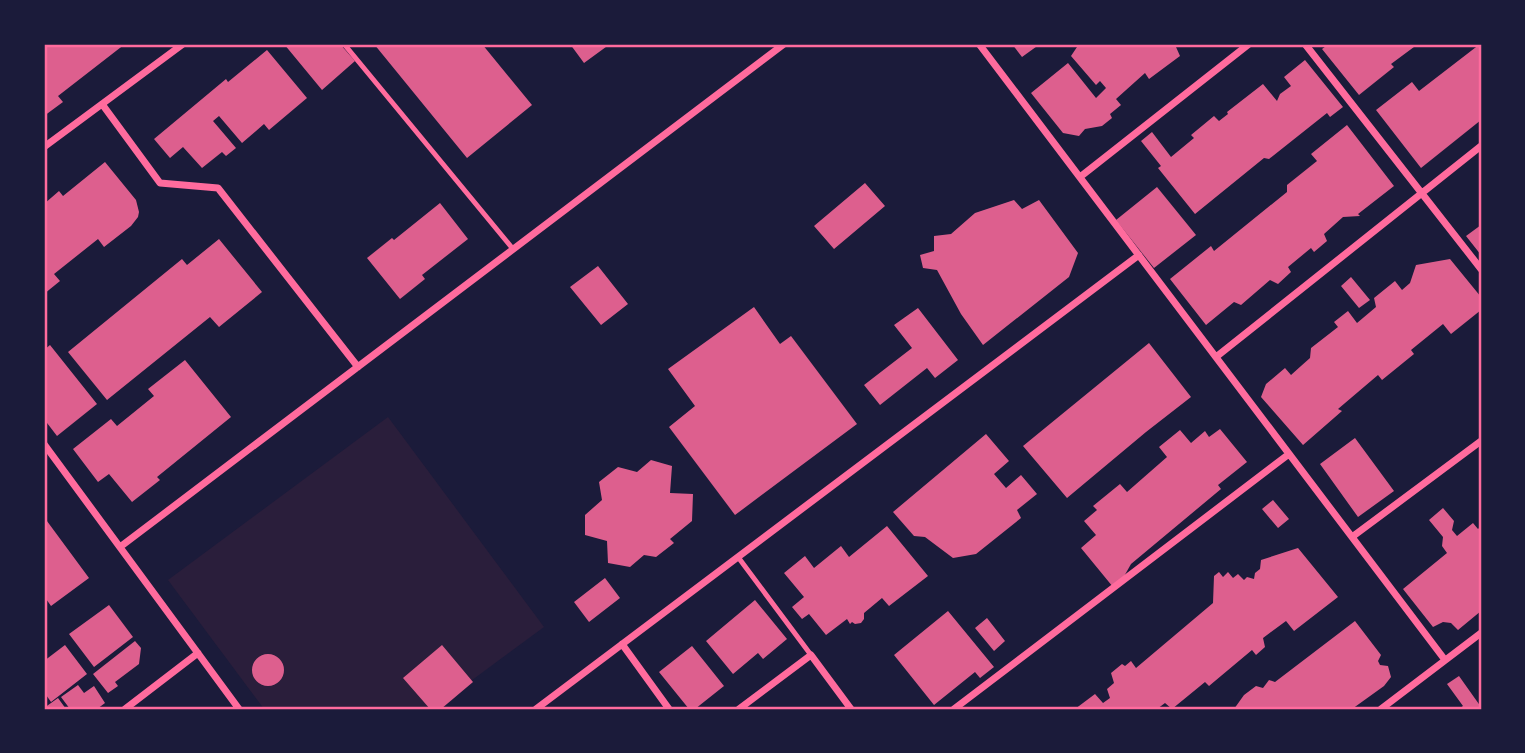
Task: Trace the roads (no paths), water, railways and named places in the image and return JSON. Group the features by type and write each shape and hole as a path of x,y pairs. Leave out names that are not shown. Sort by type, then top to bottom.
{"street":[{"path":"44,147 183,44"},
{"path":"120,547 784,44"},
{"path":"979,44 1445,660"},
{"path":"1080,177 1250,44"},
{"path":"1305,44 1481,270"},
{"path":"102,104 160,183 218,188 358,367"},
{"path":"1216,357 1481,146"},
{"path":"536,709 1139,255"},
{"path":"1352,537 1481,441"},
{"path":"45,449 239,709"},
{"path":"954,709 1289,454"},
{"path":"1381,709 1481,633"},
{"path":"622,645 669,709"},
{"path":"125,709 198,653"},
{"path":"739,709 811,655 851,709"}],"lane":[{"path":"344,44 513,248"},
{"path":"738,557 811,655"}]}
